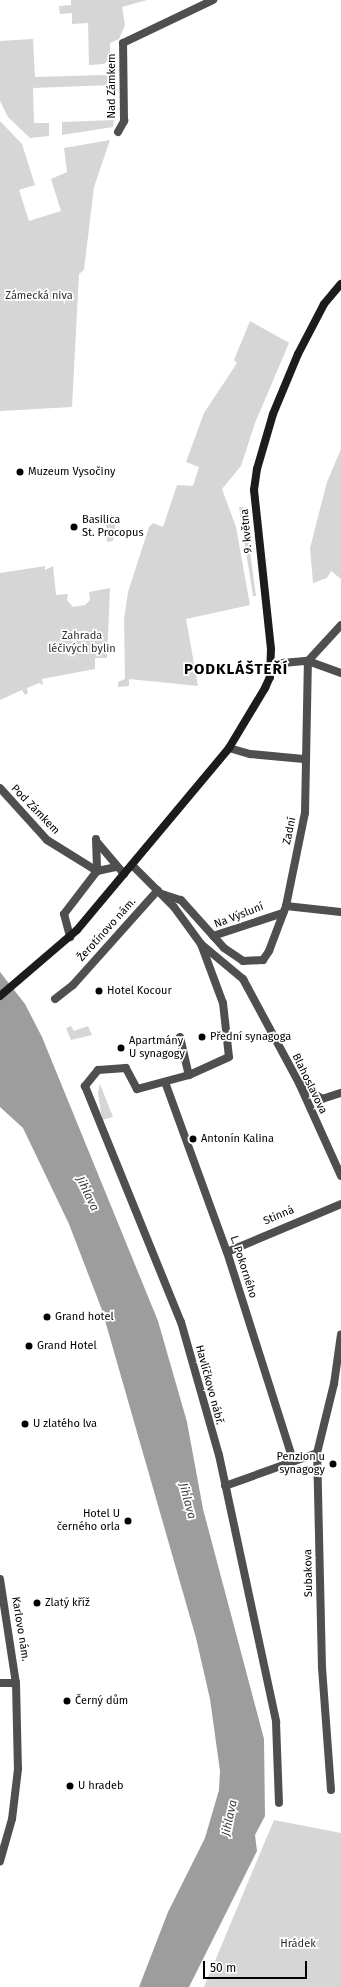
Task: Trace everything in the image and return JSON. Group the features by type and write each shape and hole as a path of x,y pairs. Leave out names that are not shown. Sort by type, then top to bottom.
{"main road":[{"name":"9. května","path":"205,776 229,748 265,688 271,664 254,490 256,469 273,414 298,354 324,304 341,284"},
{"name":"Žerotínovo nám.","path":"0,996 70,937 132,866 205,776"}],"street":[{"name":"Nad Zámkem","path":"118,132 124,121 123,43 212,0"},
{"path":"308,661 341,625"},
{"path":"271,664 308,661 341,673"},
{"name":"Zadní","path":"284,910 305,812 304,760 308,661"},
{"path":"229,748 250,754 304,760"},
{"name":"Pod Zámkem","path":"0,788 46,840 97,871"},
{"path":"70,937 64,914 97,871 96,839 116,867 124,874"},
{"name":"Blahoslavova","path":"132,866 160,892 201,944 243,979 299,1083 341,1176"},
{"path":"97,871 116,867"},
{"name":"Blahoslavova","path":"160,892 181,900 213,936"},
{"name":"Žerotínovo nám.","path":"55,998 73,985 160,892"},
{"path":"284,910 341,912"},
{"name":"Na Výsluní","path":"213,936 284,910"},
{"name":"Na Výsluní","path":"213,936 243,961 263,960 284,910"},
{"path":"165,1082 189,1075 229,1057 223,1003 201,944"},
{"path":"180,1037 189,1075"},
{"name":"Havlíčkovo nábř.","path":"165,1082 137,1089 126,1068 98,1070 85,1086 181,1322 225,1486 276,1722 279,1803"},
{"name":"L. Pokorného","path":"165,1082 227,1252 293,1460"},
{"path":"299,1083 322,1099 341,1093"},
{"name":"Stinná","path":"227,1252 341,1204"},
{"path":"225,1486 293,1460 317,1453 340,1354 341,1334"},
{"name":"Subakova","path":"317,1453 322,1668 331,1790"},
{"name":"Karlovo nám.","path":"0,1579 16,1683 17,1794 0,1861"},
{"path":"0,1683 16,1683"}],"green space":[{"path":"71,0 147,0 122,7 125,25 119,39 110,43 110,58 104,64 89,65 88,23 72,24 72,13 60,14 59,6 71,5"},
{"path":"33,39 35,77 105,75 114,81 113,85 33,88 34,123 49,123 49,136 30,138 8,117 0,101 0,41"},
{"path":"114,120 113,127 62,135 62,122"},
{"name":"Zámecká niva","path":"0,121 22,144 35,185 19,190 29,221 61,211 51,179 67,172 64,148 110,140 94,187 84,270 79,274 72,407 0,411"},
{"path":"250,321 289,343 255,423 241,466 222,489 236,527 250,605 186,619 198,686 129,679 129,686 118,687 118,682 125,679 124,619 128,592 149,527 153,523 163,527 177,485 193,486 199,467 186,462 204,413 237,363 234,360"},
{"path":"341,449 341,579 331,571 327,578 313,583 310,548 327,482"},
{"path":"239,507 244,507 256,596 253,596"},
{"path":"106,515 117,515 113,541 107,542"},
{"name":"Zahrada léčivých bylin","path":"45,566 45,570 53,566 56,595 68,594 67,600 73,607 85,605 90,600 89,592 110,588 107,658 95,658 95,669 42,679 43,685 39,683 27,688 28,693 25,695 22,690 0,700 0,573"},
{"path":"71,1026 74,1031 88,1026 92,1035 71,1040 66,1028"},
{"path":"100,1084 113,1117 102,1120 98,1093"},
{"name":"Hrádek","path":"274,1820 341,1833 341,1987 204,1987"}],"water":[{"name":"Jihlava","path":"0,972 25,1004 42,1037 158,1321 187,1422 203,1509 264,1739 265,1816 255,1835 257,1851 189,1987 139,1987 168,1912 205,1838 219,1790 220,1771 210,1699 196,1638 102,1310 69,1224 23,1128 0,1107"}],"place":[{"name":"Muzeum Vysočiny","path":"20,472"},
{"name":"Basilica St. Procopus","path":"74,527"},
{"name":"Hotel Kocour","path":"99,991"},
{"name":"Přední synagoga","path":"202,1037"},
{"name":"Apartmány U synagogy","path":"121,1048"},
{"name":"Antonín Kalina","path":"193,1139"},
{"name":"Grand hotel","path":"47,1317"},
{"name":"Grand Hotel","path":"29,1346"},
{"name":"U zlatého lva","path":"25,1424"},
{"name":"Penzion u synagogy","path":"333,1464"},
{"name":"Hotel U černého orla","path":"128,1521"},
{"name":"Zlatý kříž","path":"37,1603"},
{"name":"Černý dům","path":"67,1701"},
{"name":"U hradeb","path":"70,1786"}],"district":[{"name":"PODKLÁŠTEŘÍ","path":"236,670"}]}
